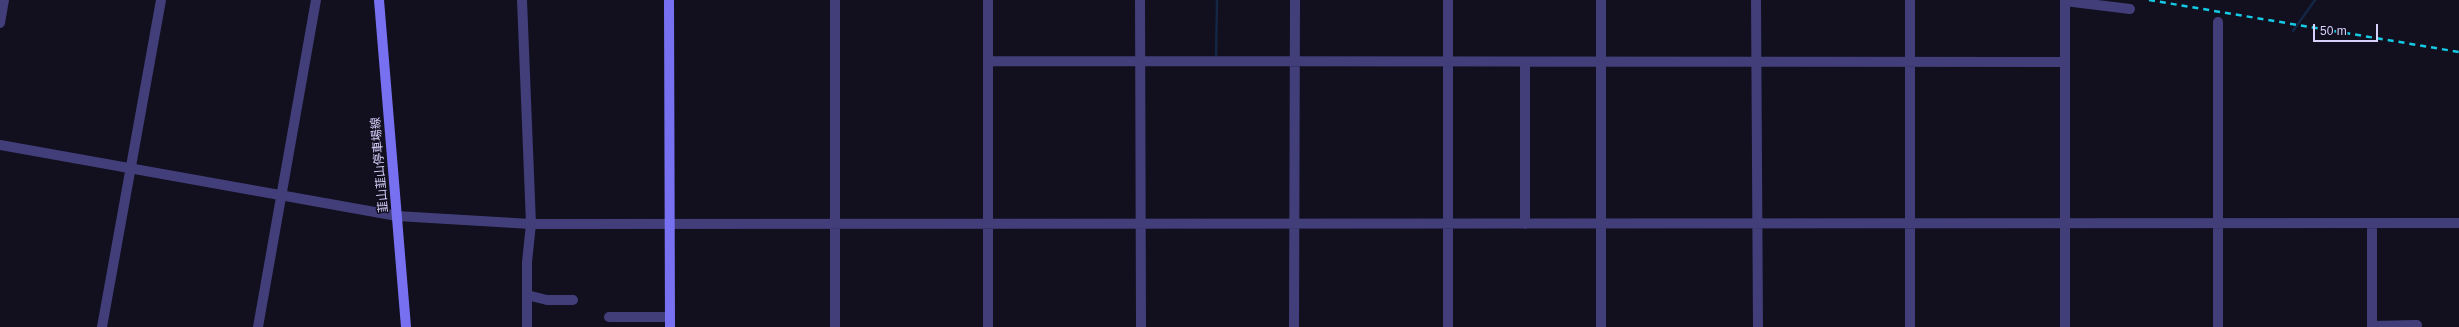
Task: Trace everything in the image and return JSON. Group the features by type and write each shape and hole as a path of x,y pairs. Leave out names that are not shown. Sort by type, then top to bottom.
{"main road":[{"name":"韮山韮山停車場線","path":"379,0 406,327"},
{"path":"669,0 670,322"}],"street":[{"path":"0,22 4,0"},
{"path":"102,327 161,0"},
{"path":"258,327 316,0"},
{"path":"522,0 531,224 527,262 527,327"},
{"path":"834,327 835,0"},
{"path":"988,0 988,327"},
{"path":"1140,0 1141,327"},
{"path":"1294,327 1295,0"},
{"path":"1448,0 1448,327"},
{"path":"1601,0 1601,327"},
{"path":"1756,0 1758,327"},
{"path":"1910,0 1910,327"},
{"path":"2064,327 2065,1 2130,9"},
{"path":"2218,22 2218,327"},
{"path":"988,61 2065,62"},
{"path":"1525,62 1525,224"},
{"path":"0,145 130,167 397,216 531,224 2459,223"},
{"path":"2372,223 2372,326 2417,325"},
{"path":"527,296 548,300 573,300"},
{"path":"609,317 670,322"}],"waterway":[{"path":"1216,59 1217,0"},
{"path":"2293,31 2315,0"}],"railway":[{"path":"2149,0 2459,52"}]}
